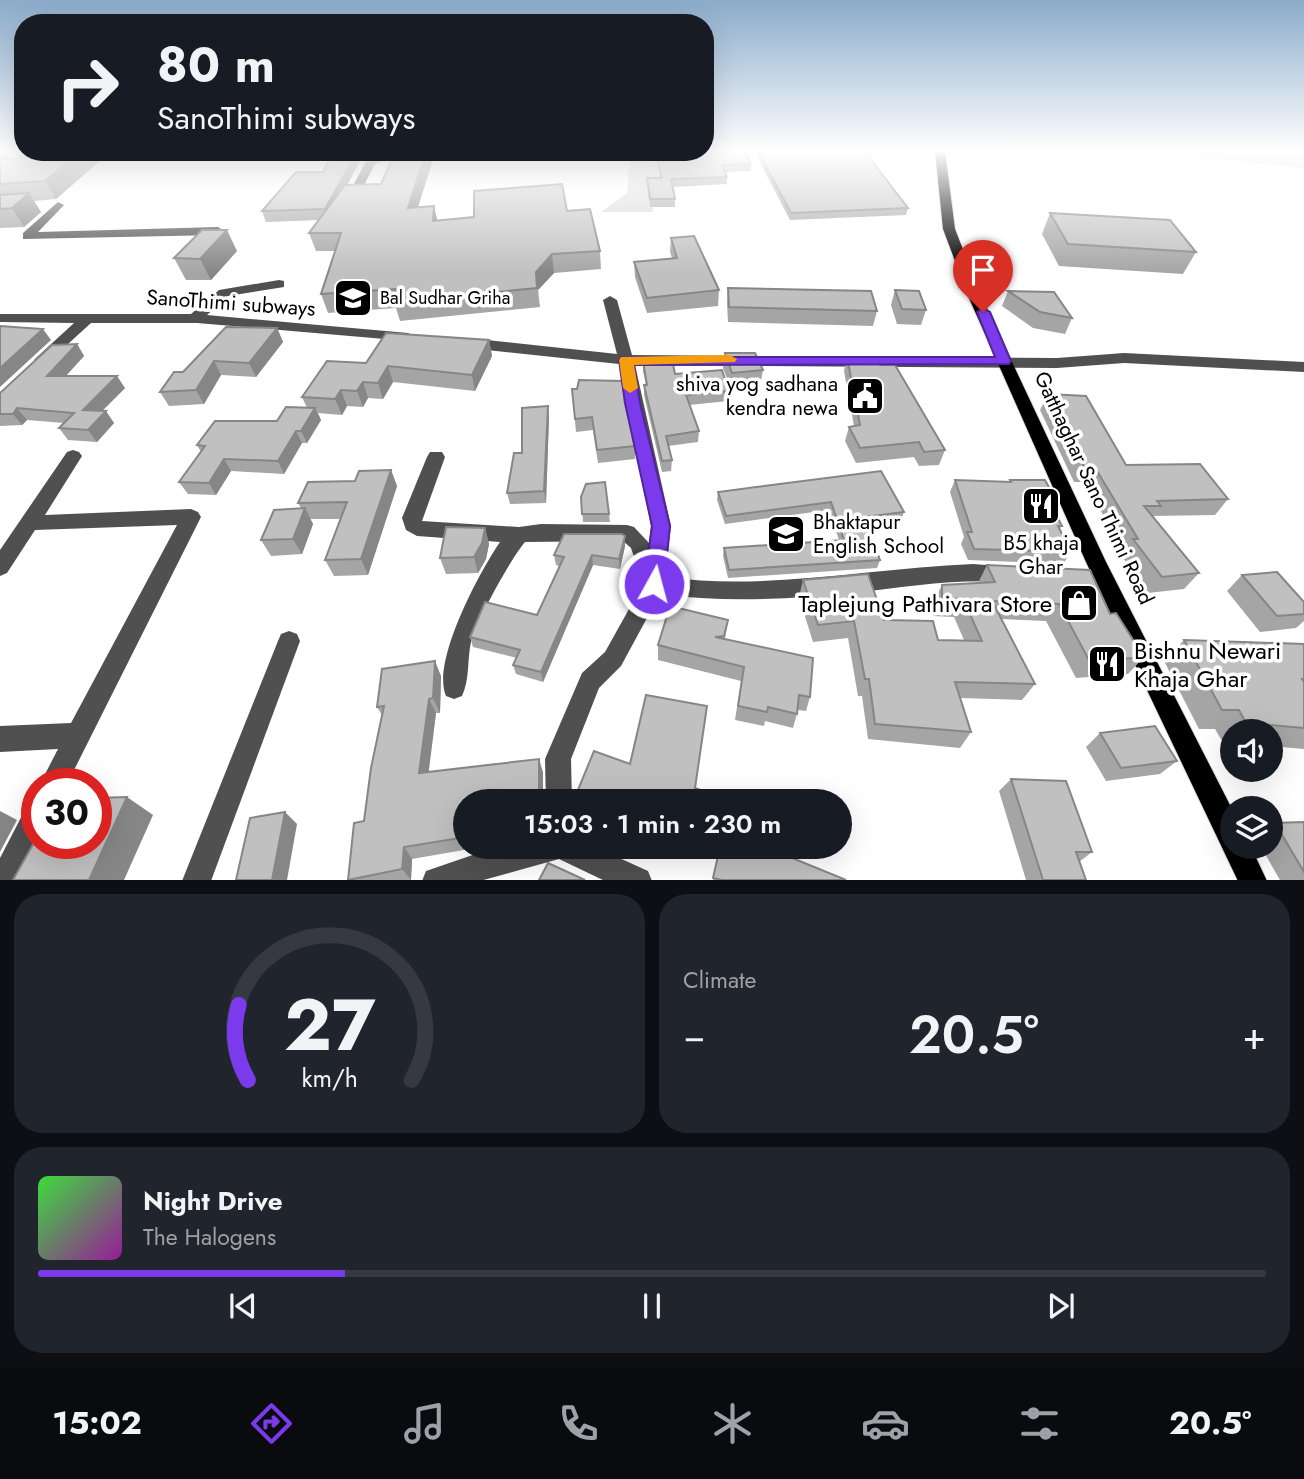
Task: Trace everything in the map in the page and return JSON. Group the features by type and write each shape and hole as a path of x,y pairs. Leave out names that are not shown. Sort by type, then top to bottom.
{"main road":[{"name":"Gatthaghar Sano Thimi Road","path":"946,192 946,215 952,239 1004,361 1102,578 1220,814"},
{"path":"1242,859 1253,880"}],"street":[{"path":"35,206 58,205 27,236 218,231"},
{"path":"963,262 988,264"},
{"path":"196,318 224,293 279,284"},
{"path":"559,789 558,760 590,681 613,659 654,584 661,526 632,403 626,360 610,300"},
{"name":"SanoThimi subways","path":"0,318 196,318 430,339"},
{"path":"29,373 86,320"},
{"path":"457,342 626,360 1057,363 1124,358 1304,367"},
{"path":"0,567 32,523 73,456"},
{"path":"436,457 412,518 413,525 417,528 519,535 541,532 627,533 639,543 654,584"},
{"path":"32,523 191,517 61,768"},
{"path":"454,688 460,640 506,549 519,535"},
{"path":"654,584 684,589 742,590 872,582 976,571 1028,574"},
{"path":"1078,576 1102,578"},
{"path":"196,880 289,641"},
{"path":"0,739 79,735"},
{"path":"3,880 21,846"},
{"path":"436,880 503,859"},
{"path":"590,859 638,880"}],"shaded area":[{"path":"651,192 653,212 601,212 627,193"}],"building":[{"path":"279,192 335,192 325,209 262,211"},
{"path":"340,192 413,192 408,208 434,206 433,221 474,217 474,192 563,192 567,211 590,209 600,251 552,254 536,272 537,288 394,302 396,289 321,294 341,233 309,233"},
{"path":"649,192 674,192 675,199 650,199"},
{"path":"780,192 896,192 908,208 791,213"},
{"path":"29,193 12,208 0,209 0,195"},
{"path":"1050,213 1170,220 1196,252 1068,244"},
{"path":"202,230 227,230 200,259 174,258"},
{"path":"694,236 719,290 647,298 634,262 677,258 671,238"},
{"path":"728,288 871,291 877,311 729,307"},
{"path":"895,290 919,291 926,310 902,309"},
{"path":"1008,291 1054,292 1072,318 1040,312"},
{"path":"0,326 43,329 0,368"},
{"path":"226,327 277,328 249,363 214,361 196,390 160,392 174,372 183,372"},
{"path":"386,333 489,340 472,375 388,366 378,383 363,382 357,391 341,390 335,399 302,397 327,361 366,363"},
{"path":"77,344 47,376 117,376 83,410 106,411 88,430 59,428 74,413 17,408 13,414 0,414 0,393 52,345"},
{"path":"725,353 755,353 763,370 732,373"},
{"path":"847,357 878,359 880,365 895,365 945,450 924,452 919,442 860,448 849,427 860,425"},
{"path":"672,359 675,374 722,370 729,391 686,395 699,431 666,436 672,460 662,461 644,385 647,385 643,361"},
{"path":"579,380 622,381 635,446 597,450 592,417 575,419 572,389 577,389"},
{"path":"1048,394 1086,396 1126,465 1200,464 1228,499 1157,501 1161,506 1144,506 1199,573 1162,577 1133,539 1138,539 1094,466 1084,466"},
{"path":"548,406 544,491 507,493 514,453 522,453 522,408"},
{"path":"286,407 315,408 301,431 296,431 278,461 224,459 209,483 179,482 205,446 197,445 215,421 277,421"},
{"path":"391,470 361,559 325,560 347,502 298,503 308,482 355,481 359,471"},
{"path":"881,471 904,512 864,517 880,560 729,570 724,548 844,540 831,502 726,516 718,492"},
{"path":"955,480 1045,480 1056,500 1048,500 1062,526 1058,526 1071,552 974,549 967,532 972,532"},
{"path":"605,482 609,514 582,514 581,497 586,484"},
{"path":"305,508 293,539 261,540 274,510"},
{"path":"446,527 485,528 482,543 474,557 440,558"},
{"path":"564,534 625,536 619,559 592,555 541,672 513,665 520,650 470,637 485,602 537,615 564,557 554,555"},
{"path":"987,565 1090,570 1110,614 1116,613 1144,657 1090,662 1059,604 992,601 1035,684 955,682 971,732 875,724 869,679 865,679 854,621 818,625 803,580 868,574 884,620 933,621 938,640 982,641 963,599 942,598 942,585 995,582"},
{"path":"1277,572 1304,602 1304,614 1277,616 1242,575"},
{"path":"670,606 728,620 724,636 715,637 813,658 810,697 799,695 797,714 768,707 767,712 738,706 744,667 658,645"},
{"path":"1184,640 1304,644 1304,728 1283,726 1283,719 1244,719 1239,710 1222,710"},
{"path":"435,661 433,698 429,699 419,773 539,759 539,789 453,789 453,839 404,847 402,869 348,880 354,823 364,821 371,768 384,706 377,707 382,669"},
{"path":"646,695 707,706 695,788 698,789 578,789 594,751 630,764"},
{"path":"1155,726 1177,761 1121,768 1100,733"},
{"path":"1011,779 1066,781 1092,852 1076,852 1086,880 1043,880"},
{"path":"112,797 127,797 112,830"},
{"path":"285,812 272,880 236,880 250,818"},
{"path":"1304,822 1304,872 1283,837 1283,823"},
{"path":"25,859 99,859 89,880 13,880"},
{"path":"717,859 795,859 846,880 722,880 713,878"},
{"path":"548,863 585,880 539,880"}],"slow traffic":[{"path":"630,388 626,360 730,359"}],"place":[{"name":"Bal Sudhar Griha","path":"353,298"},
{"name":"shiva yog sadhana kendra newa","path":"865,396"},
{"name":"B5 khaja Ghar","path":"1041,506"},
{"name":"Bhaktapur English School","path":"786,534"},
{"name":"Taplejung Pathivara Store","path":"1079,603"},
{"name":"Bishnu Newari Khaja Ghar","path":"1107,664"}],"route":[{"path":"654,584 661,526 632,403 626,360 1004,361 983,312"}]}
